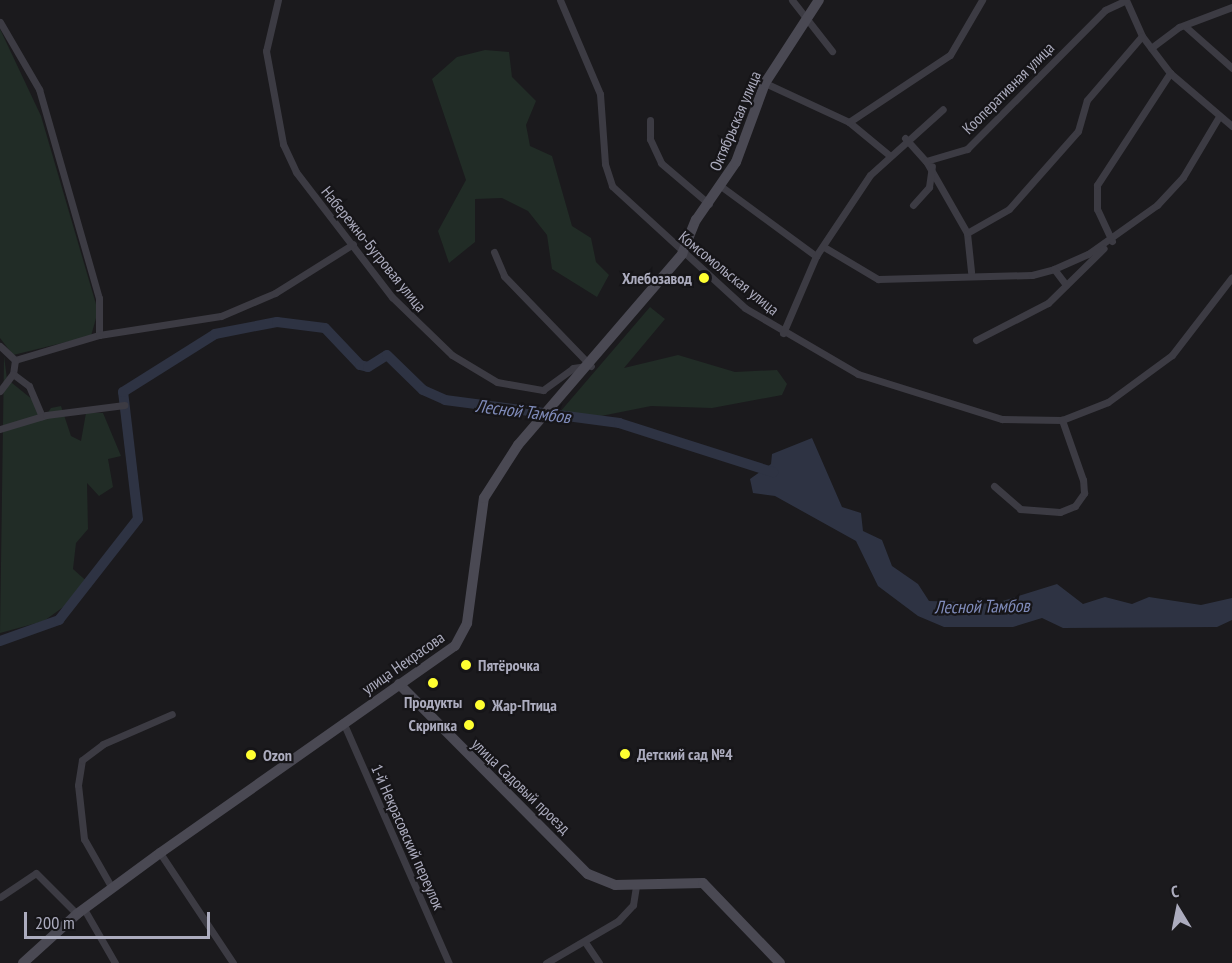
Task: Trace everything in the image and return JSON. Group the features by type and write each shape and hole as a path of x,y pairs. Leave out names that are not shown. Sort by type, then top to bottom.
{"street":[{"name":"Набережно-Бугровая улица","path":"278,0 266,51 283,144 296,172 416,323 477,373 534,390 543,390 573,368 591,366"},
{"name":"Комсомольская улица","path":"560,0 600,94 605,164 612,186 682,255 783,333 858,374 928,400 1002,419 1062,420 1108,402 1172,355 1232,277"},
{"path":"792,0 832,51"},
{"name":"Октябрьская улица","path":"682,255 709,204 722,187 765,83 805,17 819,0"},
{"path":"849,122 950,55 982,0"},
{"path":"1126,0 1142,36 1170,73 1218,118 1232,126"},
{"name":"Кооперативная улица","path":"929,163 967,149 1105,10 1126,0"},
{"path":"1151,48 1186,27 1232,7"},
{"path":"0,22 39,89 99,298 99,335"},
{"path":"1186,27 1232,68"},
{"path":"967,233 1009,209 1078,131 1087,100 1142,36"},
{"path":"1114,238 1097,208 1097,185 1170,73"},
{"path":"765,83 849,122 889,155"},
{"name":"Кооперативная улица","path":"783,333 816,256 889,155 905,138 943,109"},
{"path":"976,340 1048,303 1114,238 1183,177 1218,118"},
{"path":"650,120 650,140 661,163 709,204"},
{"path":"905,138 929,163 967,233 971,272"},
{"path":"913,205 929,187 929,163"},
{"path":"722,187 816,256"},
{"path":"824,247 878,279 971,272 1032,274 1053,269 1114,238"},
{"path":"15,360 99,335 180,325 251,305 353,244"},
{"path":"494,252 504,276 591,366"},
{"name":"улица Некрасова","path":"22,963 81,911 112,888 343,722 455,646 463,634 484,498 518,446 591,366 682,255"},
{"path":"1053,269 1066,285"},
{"path":"0,346 15,360"},
{"path":"0,392 13,374 15,360"},
{"path":"13,374 29,386 42,416"},
{"path":"0,429 42,416 124,405"},
{"path":"994,486 1020,509 1060,512 1074,506 1084,493 1083,480 1062,420"},
{"name":"улица Садовый проезд","path":"399,684 588,874 608,884 636,885 693,881 708,885 780,963"},
{"path":"112,888 84,839 78,785 82,760 103,744 172,714"},
{"name":"1-й Некрасовский переулок","path":"343,722 449,963"},
{"path":"160,853 233,963"},
{"path":"0,897 36,873 81,911 115,963"},
{"path":"546,963 585,942 627,913 636,885"},
{"path":"585,942 599,963"}],"shaded area":[{"path":"0,29 41,116 98,311 91,336 13,355 0,338"},
{"path":"485,50 509,52 512,77 536,101 526,125 530,146 552,156 572,226 591,238 596,262 609,275 597,297 552,269 547,235 528,211 502,198 475,199 475,242 449,263 438,231 466,180 432,79 457,57"},
{"path":"650,307 665,319 624,368 678,355 735,372 777,370 787,384 782,395 712,408 651,406 601,416 560,412"},
{"path":"4,356 7,379 33,400 42,421 51,408 61,406 71,436 81,441 86,413 103,413 121,456 108,459 113,487 99,496 87,483 88,529 76,543 73,569 92,586 44,621 0,633"}],"water":[{"path":"812,438 842,507 861,513 863,531 882,540 892,566 918,584 929,601 996,603 1057,584 1083,604 1105,597 1132,604 1149,597 1201,605 1232,598 1232,620 1217,627 1063,628 1042,618 1013,627 944,627 918,616 878,586 856,541 775,496 753,493 750,479 771,464 772,454"}],"waterway":[{"name":"Лесной Тамбов","path":"0,641 59,620 138,519 123,392 215,334 277,322 325,328 360,365 368,367 387,355 423,390 445,400 619,423 773,472"}],"place":[{"name":"Хлебозавод","path":"704,278"},
{"name":"Пятёрочка","path":"466,665"},
{"name":"Продукты","path":"433,683"},
{"name":"Жар-Птица","path":"480,705"},
{"name":"Скрипка","path":"469,725"},
{"name":"Детский сад №4","path":"625,754"},
{"name":"Ozon","path":"251,755"}]}
